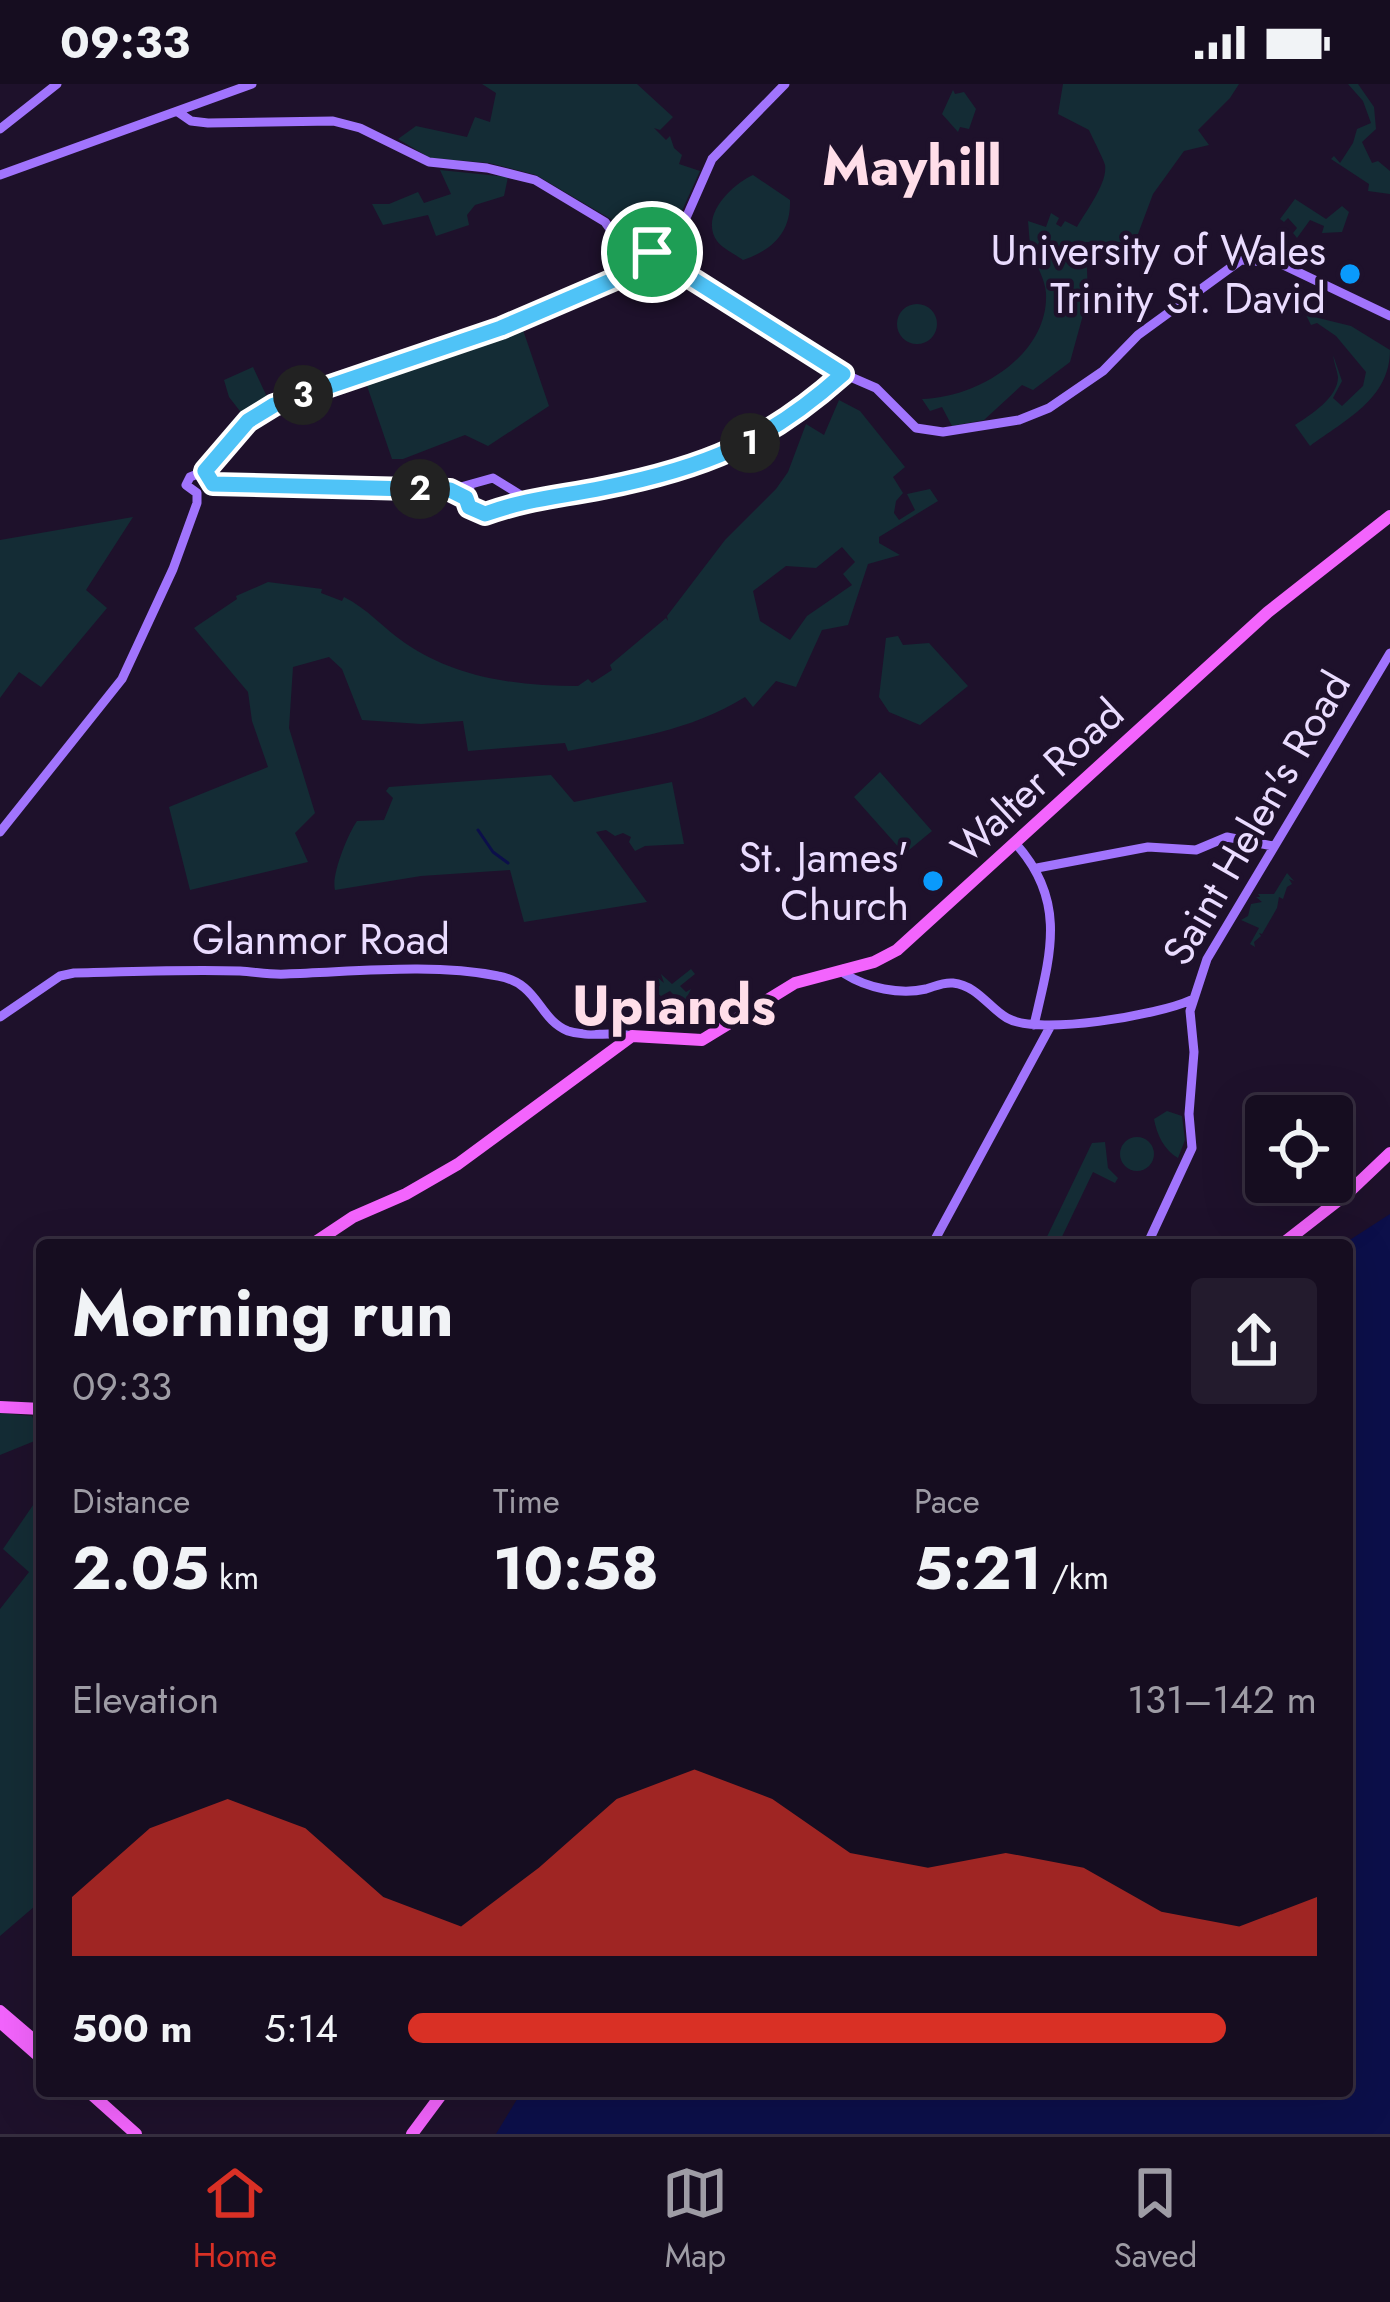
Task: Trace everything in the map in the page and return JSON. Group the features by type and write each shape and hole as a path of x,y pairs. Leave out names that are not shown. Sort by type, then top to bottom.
{"main road":[{"name":"Walter Road","path":"632,1036 702,1040 783,989 874,962 897,950 1268,612 1384,521"},
{"path":"320,1239 353,1216 406,1194 458,1164 632,1036"},
{"path":"1289,1239 1390,1158"},
{"path":"1298,1239 1390,1158"},
{"path":"0,1407 36,1409"},
{"path":"0,2011 36,2042"},
{"path":"0,2022 36,2055"},
{"path":"84,2097 136,2134"},
{"path":"93,2097 118,2125"},
{"path":"412,2134 440,2097"}],"street":[{"path":"0,130 57,84"},
{"path":"0,175 252,84"},
{"path":"197,493 186,485 190,477 205,471 248,421 274,405 501,328 658,257 686,218 712,159 785,84"},
{"path":"178,112 190,121 208,123 333,122 360,128 430,162 487,168 535,181 843,374 876,388 914,427 943,432 1019,420 1049,408 1241,260 1279,263 1390,316"},
{"path":"450,490 485,514 528,499 604,488 716,458 789,421 843,374"},
{"path":"205,471 213,484"},
{"path":"197,493 213,484 450,490 497,478 508,490 528,499"},
{"path":"466,498 470,486"},
{"path":"501,508 508,490"},
{"path":"0,832 122,679 173,569 197,493"},
{"path":"1384,521 1390,536"},
{"name":"Saint Helen's Road","path":"1151,1239 1189,1162 1194,1052 1191,1000 1219,935 1390,653"},
{"path":"1037,868 1148,847 1187,851 1228,837 1273,846"},
{"path":"1016,844 1037,868 1052,934 1034,1025"},
{"name":"Glanmor Road","path":"0,1017 60,976 74,973 446,969 521,983 554,1021 572,1032 632,1036"},
{"path":"839,970 869,988 968,986 1006,1017 1050,1027 1191,1000"},
{"path":"935,1239 1050,1027"}],"shaded area":[{"path":"482,84 637,84 673,117 660,130 654,128 666,140 670,136 682,155 679,164 700,171 664,241 653,244 536,175 489,163 430,158 398,139 416,126 467,137 475,117 490,122 496,93"},
{"path":"1063,84 1239,84 1198,130 1209,145 1184,151 1153,194 1135,242 1086,242 1088,297 1070,362 1033,390 1022,385 984,420 952,426 942,407 930,411 922,399 965,391 1006,369 1036,336 1044,315 1045,287 1031,249 1028,221 1046,227 1051,213 1059,218 1056,224 1061,227 1065,221 1077,227 1103,180 1105,165 1089,130 1058,114"},
{"path":"1348,84 1358,84 1374,107 1376,129 1362,142 1372,163 1378,161 1390,171 1390,194 1368,191 1369,184 1331,159 1334,156 1340,163 1357,129 1371,123 1363,101"},
{"path":"953,90 964,92 976,109 969,129 960,127 958,132 942,114"},
{"path":"440,170 508,177 504,196 475,205 467,215 469,225 436,236 428,215 383,225 372,204 389,204 418,192 424,203 451,194"},
{"path":"753,175 790,200 789,211 778,238 743,260 717,241 712,221 728,193"},
{"path":"1295,199 1326,219 1342,206 1349,212 1342,232 1322,233 1324,226 1310,220 1297,238 1293,233 1297,228 1288,218 1280,219"},
{"path":"917,304 931,310 937,324 931,338 917,344 903,338 897,324 903,310"},
{"path":"1306,315 1351,326 1390,350 1388,367 1374,395 1310,446 1295,425 1322,405 1337,385 1333,355 1342,381 1333,398 1342,406 1363,386 1366,372 1336,336 1317,323 1311,325"},
{"path":"522,327 549,406 488,446 465,435 392,459 365,380"},
{"path":"253,367 268,399 243,415 229,397 224,380"},
{"path":"839,400 860,411 905,467 893,477 903,493 894,513 899,520 915,510 907,494 930,489 938,501 879,537 879,543 900,555 868,564 848,625 822,630 796,687 776,681 753,707 745,697 682,726 568,751 565,743 468,751 463,721 362,720 342,669 329,657 293,667 289,728 315,813 295,833 308,862 190,890 169,807 268,767 252,721 248,692 194,628 236,596 268,582 322,589 321,593 353,602 425,655 466,672 532,684 578,686 588,679 592,683 666,618 668,621 667,616 725,540 788,472 806,424 824,435","holes":["842,547 855,562 843,574 852,585 807,616 790,640 760,621 753,591 786,566 816,568"]},
{"path":"133,517 86,590 107,608 41,687 19,672 0,698 0,540"},
{"path":"898,636 903,645 929,643 968,686 920,725 889,712 879,697 886,638"},
{"path":"880,772 932,831 909,850 902,851 854,797"},
{"path":"551,775 574,802 672,782 684,844 635,851 631,837 623,833 596,832 647,902 524,922 510,870 421,876 335,890 338,865 353,827 357,821 384,820 393,798 386,791 389,787"},
{"path":"1287,873 1294,881 1289,879 1292,884 1283,899 1279,897 1255,947 1250,944 1259,928 1241,920 1248,916 1251,904 1262,902 1258,894 1274,894"},
{"path":"691,969 695,974 680,986 686,992 691,989 692,1001 699,1000 691,1005 693,1013 676,1022 668,1013 668,1022 661,1021 659,1005 676,1007 678,1002 670,991 661,996 648,987 657,988 653,982 660,986 658,978 664,983 661,974 672,984"},
{"path":"1167,1111 1182,1116 1185,1140 1178,1158 1165,1146 1155,1125 1154,1119"},
{"path":"1137,1137 1149,1142 1154,1154 1149,1166 1137,1171 1125,1166 1120,1154 1125,1142"},
{"path":"1105,1142 1108,1168 1118,1178 1115,1183 1093,1172 1061,1239 1046,1239 1092,1143"},
{"path":"1390,1214 1390,2134 496,2134 518,2097 1353,2097 1351,1239"},
{"path":"0,1413 32,1416 36,1440 0,1455"},
{"path":"36,1501 36,1905 0,1936 0,1609 29,1572 3,1549"}],"waterway":[{"path":"478,830 493,852 508,863"}],"place":[{"name":"University of Wales Trinity St. David","path":"1350,274"},
{"name":"St. James' Church","path":"933,881"}],"district":[{"name":"Mayhill","path":"912,166"},
{"name":"Uplands","path":"674,1005"}],"route":[{"path":"663,251 664,261 843,374 789,421 716,458 604,488 544,495 485,514 450,490 213,484 205,471 227,440 274,405 539,313 648,265 652,252 663,251"}]}
